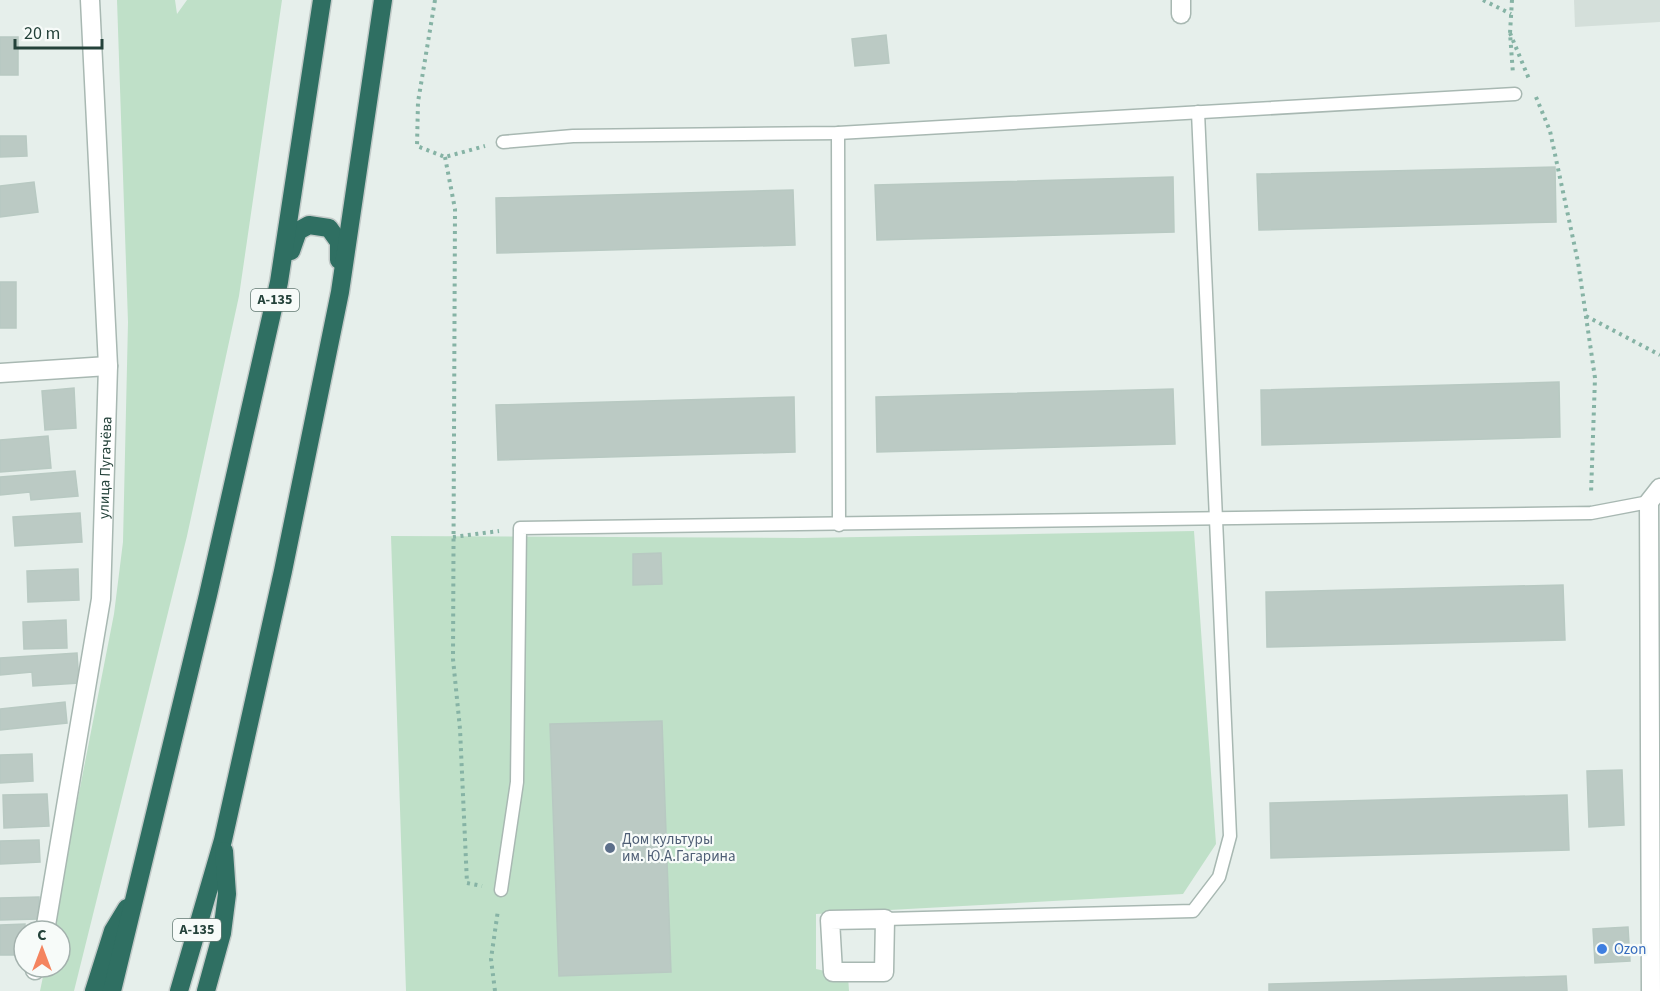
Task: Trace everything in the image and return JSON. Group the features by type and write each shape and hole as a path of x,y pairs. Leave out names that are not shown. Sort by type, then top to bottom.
{"highway":[{"name":"А-135","path":"112,991 279,282 322,0"},
{"name":"А-135","path":"179,991 223,840 283,572 340,292 383,0"},
{"path":"279,282 298,231 309,225 329,228 339,242 340,292"},
{"path":"206,991 222,933 227,894 223,840"},
{"path":"94,991 113,932 138,888"}],"street":[{"name":"улица Пугачёва","path":"47,919 101,598 108,366 90,0"},
{"path":"0,373 108,366"},
{"path":"1652,991 1655,495"}],"lane":[{"path":"503,142 573,136 837,133 1515,94"},
{"path":"885,919 1193,911 1219,877 1230,836 1214,516 1198,112"},
{"path":"837,133 839,525"},
{"path":"501,890 517,782 520,528 839,525 1214,516 1591,513 1655,495"}],"path":[{"path":"435,0 418,102 417,146 445,157 503,142"},
{"path":"1483,0 1511,14"},
{"path":"1512,0 1510,33 1515,94"},
{"path":"1510,33 1550,131 1578,262 1594,378 1591,513"},
{"path":"445,157 454,209 453,659 460,729 467,883 501,890 491,959 495,991"},
{"path":"1586,316 1660,355"},
{"path":"453,537 520,528"}],"shaded area":[{"path":"1574,0 1660,0 1660,22 1575,27"}],"green space":[{"path":"117,0 175,0 177,14 187,0 282,0 239,296 187,536 74,991 40,991 42,979 72,979 72,919 54,919 114,614 123,542 128,322"},
{"path":"1194,531 1216,844 1183,894 816,914 816,969 848,976 849,991 406,991 391,536 804,538"}],"building":[{"path":"886,35 889,63 855,66 852,39"},
{"path":"0,37 18,37 18,75 0,75"},
{"path":"0,136 26,136 27,156 0,157"},
{"path":"1555,167 1556,222 1259,230 1257,174"},
{"path":"1173,177 1174,232 877,240 875,185"},
{"path":"34,182 38,212 0,217 0,186"},
{"path":"793,190 795,245 497,253 496,198"},
{"path":"0,282 16,282 16,328 0,328"},
{"path":"1559,382 1560,437 1262,445 1261,390"},
{"path":"74,388 76,428 45,430 42,391"},
{"path":"1173,389 1175,444 877,452 876,397"},
{"path":"794,397 795,452 498,460 496,405"},
{"path":"48,436 51,468 0,472 0,440"},
{"path":"75,471 78,496 31,500 30,492 0,495 0,477"},
{"path":"80,513 82,542 15,546 13,517"},
{"path":"661,553 662,584 633,585 633,554"},
{"path":"78,569 79,600 28,602 27,571"},
{"path":"1563,585 1565,640 1267,647 1266,592"},
{"path":"66,620 67,648 24,649 23,622"},
{"path":"77,653 79,683 33,686 32,672 0,675 0,658"},
{"path":"65,702 67,723 0,730 0,709"},
{"name":"Дом культуры им. Ю.А.Гагарина","path":"662,721 671,972 559,976 550,724"},
{"path":"32,754 33,781 0,783 0,755"},
{"path":"1622,770 1624,825 1589,827 1587,771"},
{"path":"47,794 49,826 4,828 3,795"},
{"path":"1567,795 1569,850 1271,858 1270,803"},
{"path":"39,840 40,862 0,864 0,841"},
{"path":"39,897 39,919 0,920 0,898"},
{"path":"0,925 12,925 12,955 0,955"},
{"path":"1628,927 1630,961 1595,963 1593,929"},
{"path":"1566,976 1567,991 1269,991 1269,984"}],"place":[{"name":"Дом культуры им. Ю.А.Гагарина","path":"610,848"},
{"name":"Ozon","path":"1602,949"}]}
